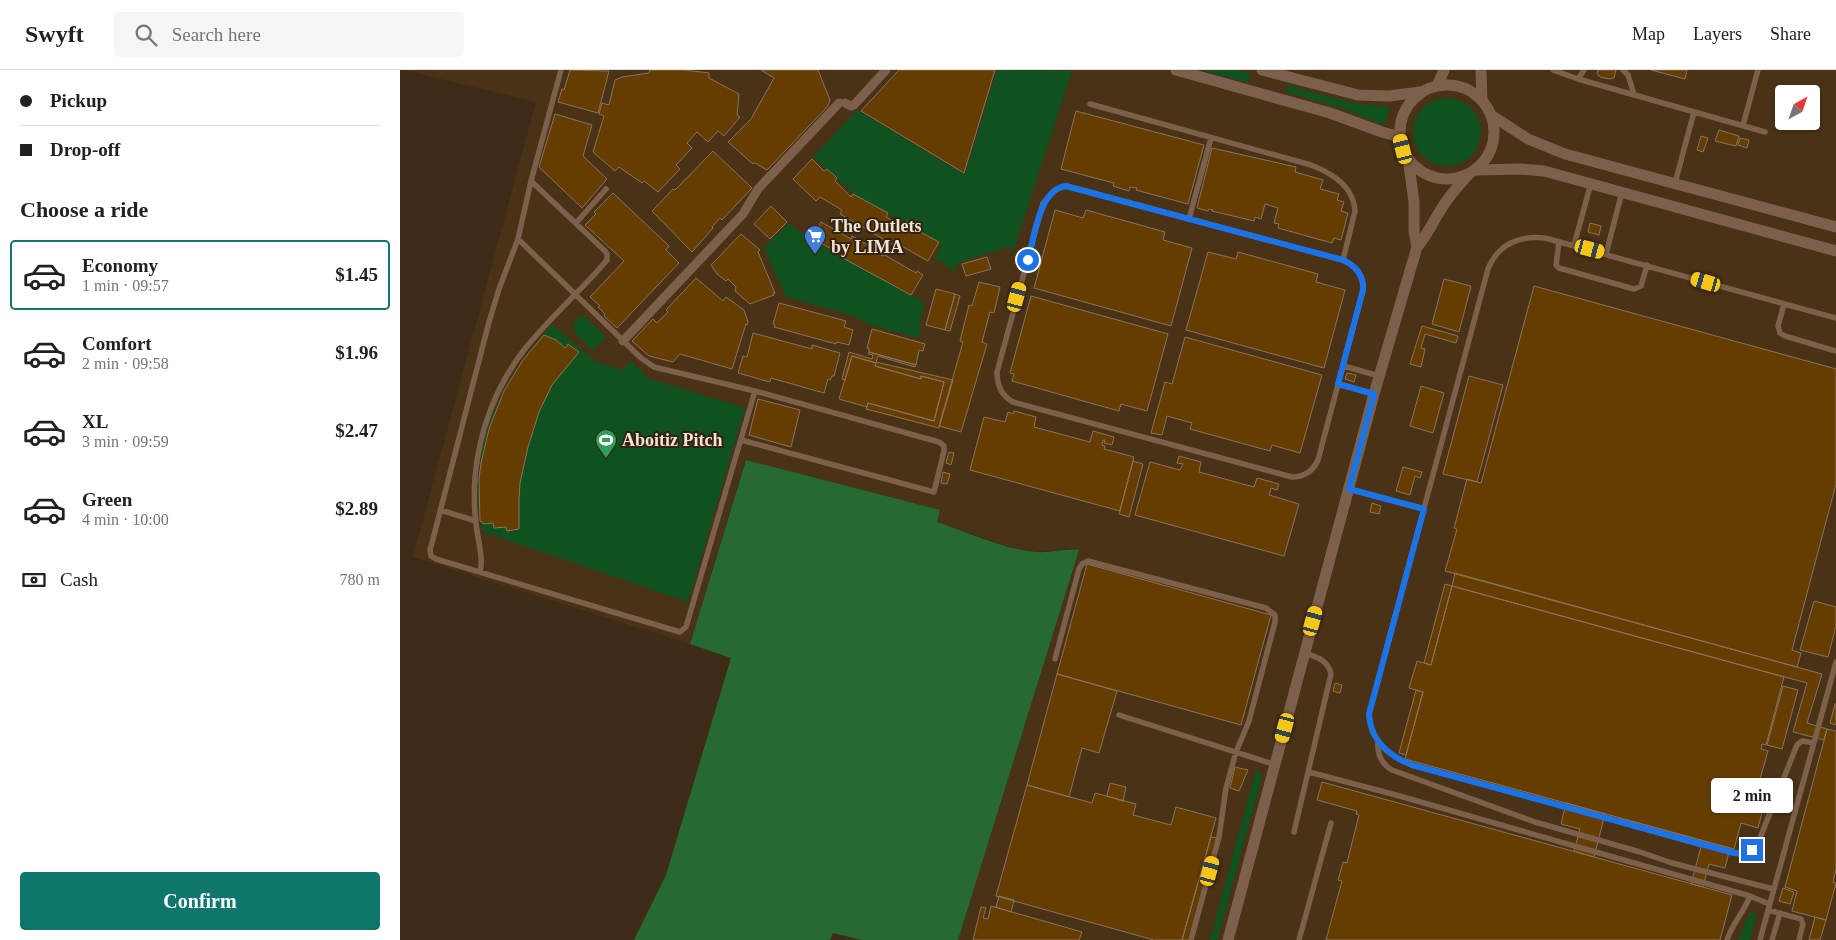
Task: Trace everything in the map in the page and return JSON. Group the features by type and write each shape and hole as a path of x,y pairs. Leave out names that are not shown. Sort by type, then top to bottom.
{"street":[{"path":"623,340 744,214 758,189 842,103 854,104 886,70"},
{"path":"1176,70 1330,112 1400,137"},
{"path":"1228,940 1374,394 1417,247 1426,236 1447,199 1486,158 1492,145 1494,130 1491,115 1482,101 1470,91 1454,85 1438,86 1422,92 1389,96 1358,95 1262,70"},
{"path":"1438,86 1444,70"},
{"path":"1481,70 1482,101"},
{"path":"1422,92 1410,102 1401,118 1400,137 1408,158 1418,169 1432,177 1447,179 1472,172 1533,170 1591,183 1836,251"},
{"path":"1491,115 1522,136 1552,149 1836,227"},
{"path":"1408,158 1414,202 1414,232 1417,247"}],"lane":[{"path":"561,70 518,239 499,289 440,510 430,550 431,556 680,632 686,627 755,391"},
{"path":"1553,70 1578,79 1765,132"},
{"path":"1578,79 1584,70"},
{"path":"1623,70 1628,75 1634,94"},
{"path":"1743,125 1758,70"},
{"path":"1090,104 1311,165 1330,173 1350,193 1355,211 1343,260"},
{"path":"1675,183 1694,112"},
{"path":"1189,219 1210,138"},
{"path":"480,572 481,563 476,521 475,490 477,462 485,427 496,398 523,351 577,294 608,257 605,251 531,182"},
{"path":"1574,245 1591,183"},
{"path":"1060,187 1072,187 1343,260 1358,270 1364,284 1318,460 1306,474 1292,477 1013,402 1006,397 998,383 997,372 1043,203 1050,193 1060,187"},
{"path":"576,223 606,189"},
{"path":"1606,254 1622,192"},
{"path":"1773,889 1672,863 1535,822 1392,770 1382,760 1378,750 1378,742 1369,721 1369,714 1491,262 1505,246 1519,239 1536,237 1574,245 1836,318"},
{"path":"518,239 641,358 654,367 755,391 942,444 944,451 934,492 741,440"},
{"path":"1559,242 1555,260 1559,268 1634,289 1641,286 1647,265"},
{"path":"1784,304 1778,326 1780,333 1836,351"},
{"path":"1344,366 1380,376"},
{"path":"1338,384 1374,394"},
{"path":"1349,489 1424,509"},
{"path":"440,510 476,521"},
{"path":"1055,659 1079,569 1082,564 1088,561 1266,608 1273,612 1275,622 1249,721 1236,752 1226,788 1219,837 1191,940"},
{"path":"1294,832 1331,674 1329,667 1324,661 1305,653"},
{"path":"1760,940 1836,662"},
{"path":"1120,715 1276,765"},
{"path":"1378,742 1394,757 1412,765 1740,854 1748,853 1758,843 1797,746 1802,741 1814,743"},
{"path":"1309,772 1750,896 1780,913 1802,920 1803,924 1799,940"},
{"path":"1299,940 1331,823"},
{"path":"1727,940 1750,896"},
{"path":"1772,940 1780,913"}],"shaded area":[{"path":"404,70 1836,70 1836,940 958,940 1079,550 1070,548 1037,552 1016,549 937,522 940,511 745,460 690,644 413,557 536,102"}],"green space":[{"path":"997,70 1072,71 1014,249 1007,247 958,263 954,271 935,258 942,244 851,192 813,157 857,110 964,174"},
{"path":"1202,70 1237,70 1251,74 1248,83"},
{"path":"1288,85 1337,99 1375,106 1388,106 1390,109 1385,123 1382,125 1345,109 1286,92"},
{"path":"1447,98 1460,101 1471,108 1478,119 1481,132 1478,145 1471,156 1460,163 1447,166 1434,163 1423,156 1416,145 1413,132 1416,119 1423,108 1434,101"},
{"path":"789,223 810,239 925,303 919,324 921,325 918,338 871,325 854,316 786,297 764,248"},
{"path":"582,314 606,337 593,351 575,334 574,322"},
{"name":"Aboitiz Pitch","path":"552,324 594,361 622,370 631,361 648,378 745,408 688,602 484,532 478,507 479,467 490,422 499,401 522,361"},
{"path":"746,460 940,510 937,522 1013,548 1037,552 1079,550 958,940 862,940 833,933 830,940 634,940 666,875 731,658 690,644"},
{"path":"1256,770 1261,773 1262,777 1217,940 1210,940 1212,932 1216,928 1214,924"},
{"path":"1754,911 1756,916 1750,940 1738,940 1749,915"}],"building":[{"path":"570,70 609,71 598,113 558,102"},
{"path":"650,70 685,70 709,73 709,78 739,94 737,115 740,117 724,136 718,131 708,142 697,132 687,143 692,148 676,165 680,169 658,192 644,181 642,183 619,167 615,171 593,152 604,116 599,114 602,103 609,105 615,80 622,77 649,73"},
{"path":"761,70 818,70 830,100 828,106 767,170 755,163 753,164 728,142 751,119 774,78"},
{"path":"899,70 995,70 964,173 861,111"},
{"path":"1598,70 1616,70 1614,78 1610,79 1600,77 1597,73"},
{"path":"1651,70 1687,70 1685,79"},
{"path":"1076,111 1204,145 1188,204 1136,190 1137,188 1130,187 1129,191 1113,186 1114,183 1061,169"},
{"path":"555,114 592,125 583,156 607,179 582,208 539,167"},
{"path":"1719,130 1739,136 1736,146 1715,141"},
{"path":"1701,136 1708,138 1703,152 1697,150"},
{"path":"1740,138 1749,140 1747,148 1738,145"},
{"path":"1212,148 1296,167 1295,172 1323,180 1320,189 1339,194 1337,200 1344,202 1341,211 1348,213 1341,240 1334,238 1332,243 1278,228 1279,224 1274,223 1278,208 1265,204 1261,219 1255,217 1254,221 1209,209 1208,211 1197,208"},
{"path":"713,151 752,188 722,220 720,218 692,252 652,211"},
{"path":"812,159 824,171 827,169 837,178 835,181 851,197 853,194 888,213 886,217 903,227 907,221 913,224 911,227 939,242 928,261 898,244 897,247 840,214 842,210 820,197 816,201 793,179"},
{"path":"613,193 669,246 666,250 679,263 617,328 604,316 605,314 598,307 600,306 590,297 624,261 585,225 596,214 594,212"},
{"path":"771,206 787,222 770,239 754,224"},
{"path":"1055,210 1083,218 1086,210 1165,232 1163,240 1192,248 1171,326 1034,288"},
{"path":"821,222 851,239 852,236 877,250 876,252 883,256 883,254 923,275 911,295 841,257 842,255 812,238"},
{"path":"1590,223 1601,226 1599,235 1588,232"},
{"path":"741,234 760,250 758,252 775,293 750,304 735,291 736,287 728,279 726,281 717,274 711,265"},
{"path":"1208,252 1236,259 1238,252 1318,274 1316,282 1345,290 1324,368 1186,330"},
{"path":"987,257 991,269 966,276 962,264"},
{"path":"696,278 723,301 726,297 744,310 748,322 732,369 680,354 673,362 649,356 632,341 653,319 657,323 668,312 666,310"},
{"path":"1444,279 1471,286 1459,332 1432,324"},
{"path":"979,282 1000,287 994,313 990,312 982,342 987,344 961,432 939,426 963,342 960,341 969,305 972,306"},
{"path":"1534,286 1836,369 1836,484 1792,650 1801,653 1797,667 1445,571 1457,529 1454,528 1467,479 1481,483"},
{"path":"936,289 955,294 945,330 926,325"},
{"path":"955,294 960,296 950,331 945,330"},
{"path":"1031,296 1168,334 1147,411 1121,404 1119,411 1012,381 1014,374 1010,373"},
{"path":"779,303 846,321 844,327 853,330 849,345 837,342 836,344 774,327 775,325 773,324"},
{"path":"1422,326 1458,336 1456,343 1425,334 1421,348 1425,349 1421,367 1410,364"},
{"path":"872,329 925,344 923,351 919,350 916,365 869,352 867,348"},
{"path":"753,333 812,349 812,345 840,353 834,376 830,380 828,379 824,393 771,378 770,382 738,373 743,356 747,357"},
{"path":"544,335 556,340 565,348 568,344 579,352 552,385 539,412 528,447 520,483 519,529 507,531 506,527 494,528 493,523 484,524 480,521 479,479 481,463 489,429 504,391 523,360"},
{"path":"1185,337 1322,375 1300,453 1272,445 1270,451 1190,429 1192,423 1167,416 1162,435 1151,433 1165,382 1172,384"},
{"path":"849,352 872,359 873,355 868,354 869,352 916,365 915,367 878,356 876,362 953,380 939,428 866,409 868,403 934,421 944,382 921,376 921,379 875,366 876,363 852,356 845,380 842,379"},
{"path":"852,356 876,363 875,366 921,379 921,376 944,382 934,421 868,403 867,407 839,399"},
{"path":"1347,373 1356,375 1354,382 1345,379"},
{"path":"1469,376 1503,385 1477,482 1443,474"},
{"path":"1421,386 1444,393 1433,433 1410,426"},
{"path":"758,399 800,410 791,447 749,435"},
{"path":"1014,411 1036,417 1034,427 1090,442 1093,431 1114,437 1112,445 1104,443 1105,440 1103,440 1102,445 1105,446 1104,449 1134,457 1120,511 970,470 984,417 1005,422 1008,412 1013,414"},
{"path":"949,452 954,453 951,465 946,463"},
{"path":"1179,456 1201,462 1199,472 1254,487 1257,478 1279,484 1277,490 1271,488 1269,495 1299,504 1284,556 1135,515 1150,462 1180,470 1183,464 1177,463"},
{"path":"1133,461 1143,464 1129,517 1119,514"},
{"path":"1403,467 1422,472 1420,478 1415,476 1410,495 1396,491"},
{"path":"943,472 950,474 947,484 941,483"},
{"path":"1372,503 1381,506 1379,514 1370,512"},
{"path":"1087,564 1271,615 1241,725 1057,674"},
{"path":"1455,573 1822,674 1807,723 1827,729 1824,740 1793,732 1807,683 1452,586"},
{"path":"1445,584 1452,586 1431,665 1424,663"},
{"path":"1452,586 1784,677 1766,745 1762,744 1761,749 1768,751 1760,779 1770,781 1758,828 1741,823 1734,849 1405,759 1423,692 1409,688 1417,661 1431,665"},
{"path":"1814,601 1836,607 1836,626 1828,657 1800,650"},
{"path":"1057,674 1117,691 1099,753 1082,748 1069,797 1027,785"},
{"path":"1335,683 1342,685 1340,693 1333,691"},
{"path":"1783,686 1798,690 1782,749 1767,745"},
{"path":"1416,690 1423,692 1406,755 1399,753"},
{"path":"1836,704 1836,725 1830,723"},
{"path":"1827,729 1836,731 1836,869 1833,882 1836,883 1826,920 1792,911 1797,891 1785,887"},
{"path":"1235,767 1248,770 1239,791 1230,788"},
{"path":"1322,782 1732,895 1720,940 1326,940 1342,881 1338,880 1343,862 1347,863 1359,815 1356,814 1357,811 1317,800"},
{"path":"1110,783 1126,787 1123,801 1107,796"},
{"path":"1027,785 1092,803 1095,793 1136,804 1133,815 1171,825 1176,807 1216,818 1182,940 1154,940 996,896"},
{"path":"1566,803 1605,814 1594,857 1574,851 1580,829 1561,824"},
{"path":"1618,818 1730,848 1725,868 1709,864 1703,887 1691,884 1701,847 1616,823"},
{"path":"1211,837 1217,838 1189,940 1182,940"},
{"path":"1783,888 1794,892 1790,904 1779,901"},
{"path":"999,896 1014,900 1011,912 996,907"},
{"path":"991,906 1082,932 1079,940 973,940 981,907 986,908 983,918 988,919"},
{"path":"1815,917 1826,920 1820,940 1809,940"}],"place":[{"name":"The Outlets by LIMA","path":"815,255"},
{"name":"Aboitiz Pitch","path":"606,459"}],"route":[{"path":"1028,260 1043,203 1050,193 1066,186 1343,260 1354,266 1361,274 1364,284 1338,384 1374,394 1349,489 1424,509 1370,706 1369,721 1378,742 1394,757 1412,765 1734,853 1745,854 1752,850"}]}
